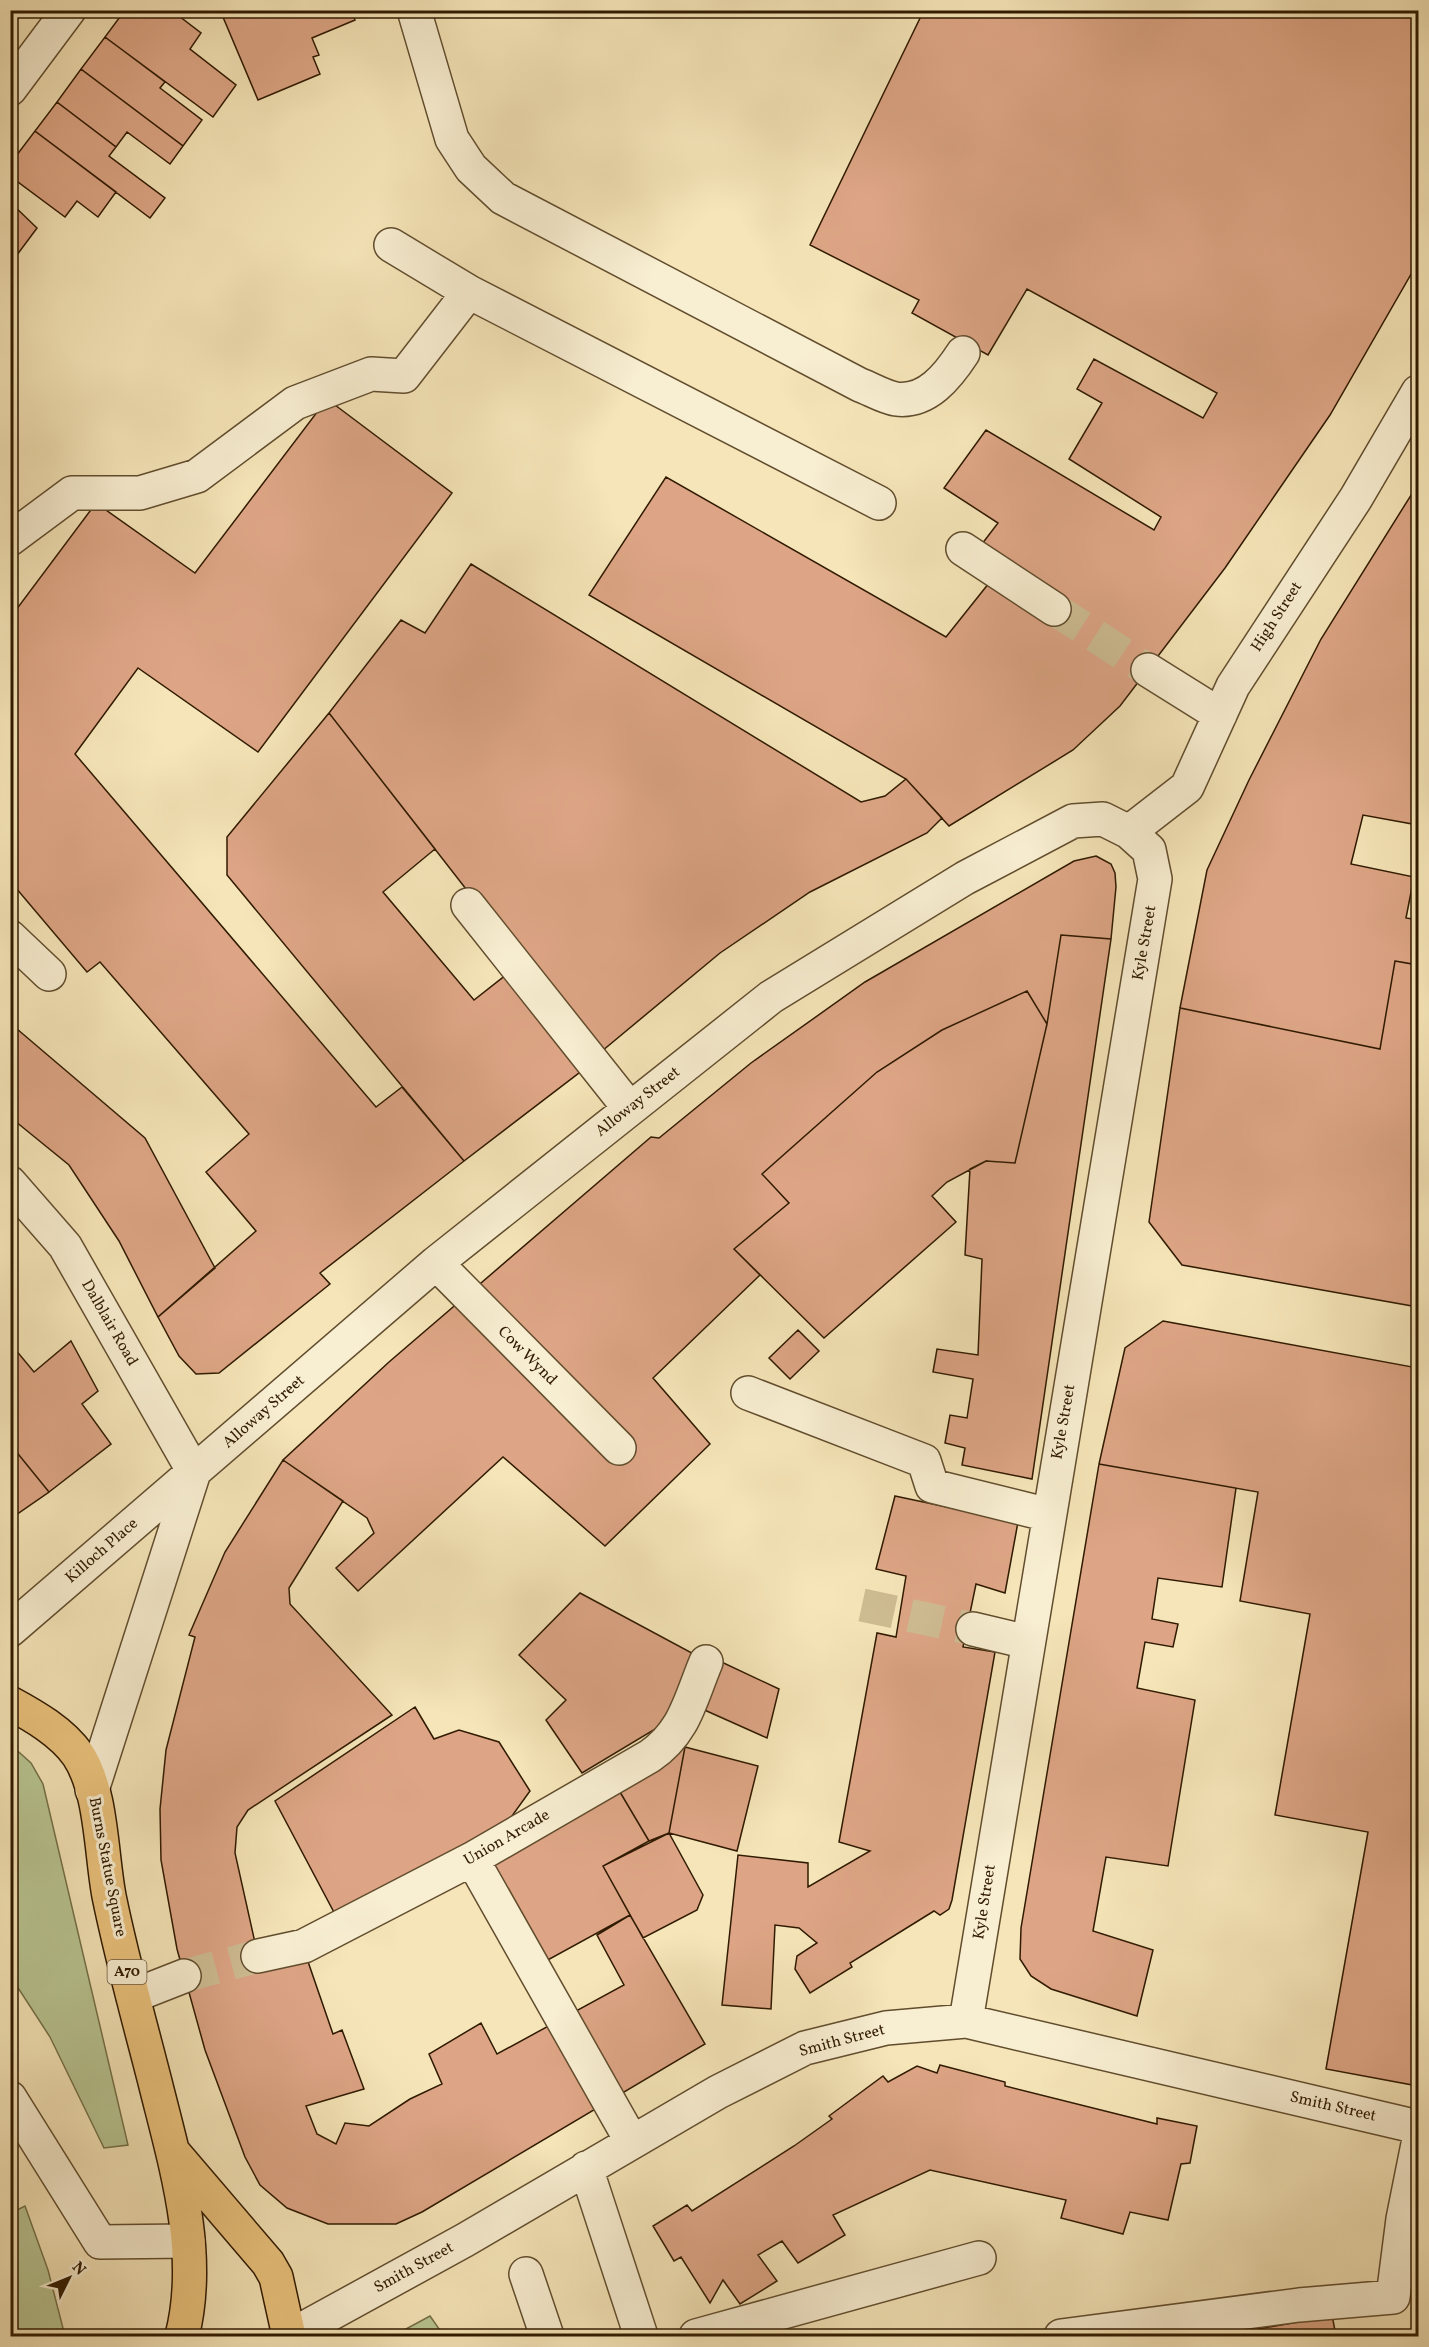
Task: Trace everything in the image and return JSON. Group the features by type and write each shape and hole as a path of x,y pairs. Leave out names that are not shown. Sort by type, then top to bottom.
{"main road":[{"name":"Burns Statue Square","path":"10,1702 45,1723 78,1754 92,1790 109,1896 173,2152 188,2241 189,2300 182,2337"},
{"name":"A70","path":"173,2152 268,2263 276,2277 289,2337"}],"street":[{"path":"10,89 69,10"},
{"path":"414,10 452,139 471,168 503,198 860,385 896,399 920,396 945,379 963,353"},
{"path":"391,245 469,292 879,503"},
{"path":"10,539 72,493 140,493 197,476 295,403 371,374 404,376 469,292"},
{"name":"High Street","path":"1130,832 1187,787 1233,686 1356,498 1419,392"},
{"path":"963,549 1054,609"},
{"path":"1148,670 1220,715"},
{"name":"Alloway Street","path":"194,1472 436,1263 771,997 965,878 1073,821 1103,819 1130,832"},
{"name":"Kyle Street","path":"966,2021 1155,879 1149,849 1130,832"},
{"path":"468,905 630,1109"},
{"path":"10,937 49,974"},
{"name":"Dalblair Road","path":"10,1183 65,1246 194,1472"},
{"name":"Cow Wynd","path":"436,1263 619,1448"},
{"path":"748,1393 924,1461 932,1486 1048,1515"},
{"path":"92,1790 194,1472"},
{"name":"Killoch Place","path":"10,1630 194,1472"},
{"path":"973,1629 1027,1642"},
{"name":"Union Arcade","path":"258,1956 304,1946 472,1859 666,1745 677,1732 706,1662"},
{"path":"472,1859 632,2142"},
{"path":"133,1996 184,1977"},
{"name":"Smith Street","path":"289,2337 465,2240 718,2092 805,2048 886,2028 966,2021 1419,2127"},
{"path":"10,2098 100,2242 188,2241"},
{"path":"1061,2337 1299,2305 1406,2298 1419,2144"},
{"path":"586,2168 640,2337"},
{"path":"696,2337 979,2258"},
{"path":"526,2274 547,2337"}],"green space":[{"path":"11,1745 31,1763 43,1784 128,2145 104,2148 50,2037 11,1977"},
{"path":"25,2206 48,2270 65,2336 11,2336 11,2213"},
{"path":"430,2316 444,2336 393,2336"}],"building":[{"path":"125,10 171,10 201,33 190,49 236,85 213,117 105,37"},
{"path":"220,10 351,10 355,20 312,38 319,55 313,57 320,74 258,100"},
{"path":"924,10 1418,10 1418,262 1330,415 1225,568 1120,706 1073,750 949,826 906,779 589,595 666,477 946,637 993,578 982,544 998,523 944,488 986,430 1154,530 1161,517 1069,459 1102,403 1077,389 1094,359 1203,418 1217,393 1027,289 988,355 912,313 919,300 810,245"},
{"path":"105,37 165,82 160,88 202,120 183,146 81,69"},
{"path":"81,69 183,146 170,164 127,132 116,147 57,102"},
{"path":"57,102 116,147 109,156 165,198 150,218 35,131"},
{"path":"35,131 116,192 98,217 77,201 65,217 10,176 10,164"},
{"path":"10,202 37,228 11,263 10,263"},
{"path":"327,399 452,493 258,752 138,668 75,754 376,1107 402,1087 464,1161 320,1273 330,1284 219,1373 196,1374 179,1356 158,1317 256,1231 206,1172 249,1134 100,962 87,972 10,881 10,618 96,503 195,573"},
{"path":"1418,484 1418,825 1363,815 1351,864 1414,877 1406,918 1418,920 1418,965 1395,961 1380,1049 1180,1008 1207,870 1249,780 1321,639"},
{"path":"471,564 861,802 885,796 906,779 942,818 927,833 810,892 720,953 596,1056 329,713 401,620 425,633"},
{"path":"329,713 435,849 383,892 474,1000 511,971 588,1066 464,1161 227,875 227,837"},
{"path":"1096,856 1111,864 1115,873 1116,887 1111,939 1061,935 1047,1024 1027,991 942,1030 877,1072 762,1174 789,1203 734,1249 760,1275 653,1378 710,1444 605,1546 503,1457 358,1591 336,1568 374,1533 367,1518 283,1460 389,1362 651,1137 659,1138 751,1063 865,982 1074,861"},
{"path":"1061,935 1111,939 1032,1479 962,1465 965,1448 945,1443 950,1415 967,1418 973,1379 933,1372 937,1349 978,1355 982,1259 965,1255 970,1169 986,1161 1015,1163 1047,1024"},
{"path":"1395,961 1418,965 1418,1307 1182,1265 1149,1222 1180,1008 1380,1049"},
{"path":"1027,991 1047,1024 1015,1163 986,1161 947,1182 932,1196 956,1222 824,1338 734,1249 789,1203 762,1174 877,1072 942,1030"},
{"path":"10,1023 145,1138 215,1268 158,1317 119,1241 69,1165 10,1117"},
{"path":"1163,1321 1418,1368 1418,2086 1326,2069 1368,1832 1275,1815 1310,1614 1240,1601 1258,1492 1099,1464 1125,1348"},
{"path":"798,1330 819,1351 790,1379 769,1358"},
{"path":"71,1341 98,1391 82,1404 111,1444 49,1492 10,1444 10,1343 34,1372"},
{"path":"10,1444 49,1492 10,1519"},
{"path":"283,1460 343,1501 289,1588 290,1604 392,1715 248,1810 237,1827 235,1853 260,1965 305,1953 333,2034 342,2030 364,2089 306,2106 317,2134 336,2144 345,2123 369,2126 410,2099 442,2084 429,2054 481,2023 497,2054 624,1985 597,1935 630,1915 705,2044 422,2212 396,2224 328,2224 287,2208 260,2185 245,2157 205,2050 177,1949 161,1860 160,1809 166,1750 195,1637 189,1635 225,1552"},
{"path":"1099,1464 1236,1488 1222,1587 1158,1578 1152,1619 1178,1624 1173,1647 1145,1642 1137,1688 1195,1700 1168,1866 1106,1857 1093,1931 1153,1950 1137,2016 1051,1989 1031,1976 1020,1959 1021,1928"},
{"path":"895,1496 1018,1522 1005,1593 976,1584 963,1647 995,1652 949,1909 940,1915 934,1911 850,1963 852,1967 810,1993 795,1969 797,1956 817,1943 799,1928 775,1925 771,2009 722,2005 738,1855 808,1863 808,1887 870,1851 839,1842 877,1633 896,1637 906,1576 876,1569"},
{"path":"580,1593 703,1659 657,1728 582,1773 546,1720 566,1700 519,1655"},
{"path":"713,1658 779,1689 767,1738 700,1708"},
{"path":"415,1707 434,1739 459,1730 499,1742 530,1791 504,1827 336,1916 275,1801"},
{"path":"685,1747 758,1766 737,1851 669,1833"},
{"path":"685,1747 669,1833 649,1841 617,1787"},
{"path":"617,1787 649,1841 603,1866 630,1915 546,1961 493,1870 501,1851"},
{"path":"669,1833 703,1895 697,1910 643,1938 603,1866"},
{"path":"940,2065 1005,2082 1005,2086 1157,2124 1157,2118 1197,2126 1190,2163 1181,2164 1168,2220 1130,2212 1123,2234 1061,2218 1066,2200 930,2170 833,2215 845,2235 798,2263 782,2241 758,2255 777,2281 740,2304 723,2280 710,2303 681,2257 674,2261 653,2226 687,2205 692,2211 794,2146 832,2119 829,2116 883,2076 888,2082 917,2066 937,2073"},
{"path":"10,2169 17,2179 10,2184"},
{"path":"1332,2315 1336,2336 1219,2336 1303,2321"},
{"path":"1418,2330 1418,2336 1377,2336"}],"tunnel":[{"path":"1054,609 1148,670"},
{"path":"862,1605 973,1629"},
{"path":"184,1976 258,1956"}]}
